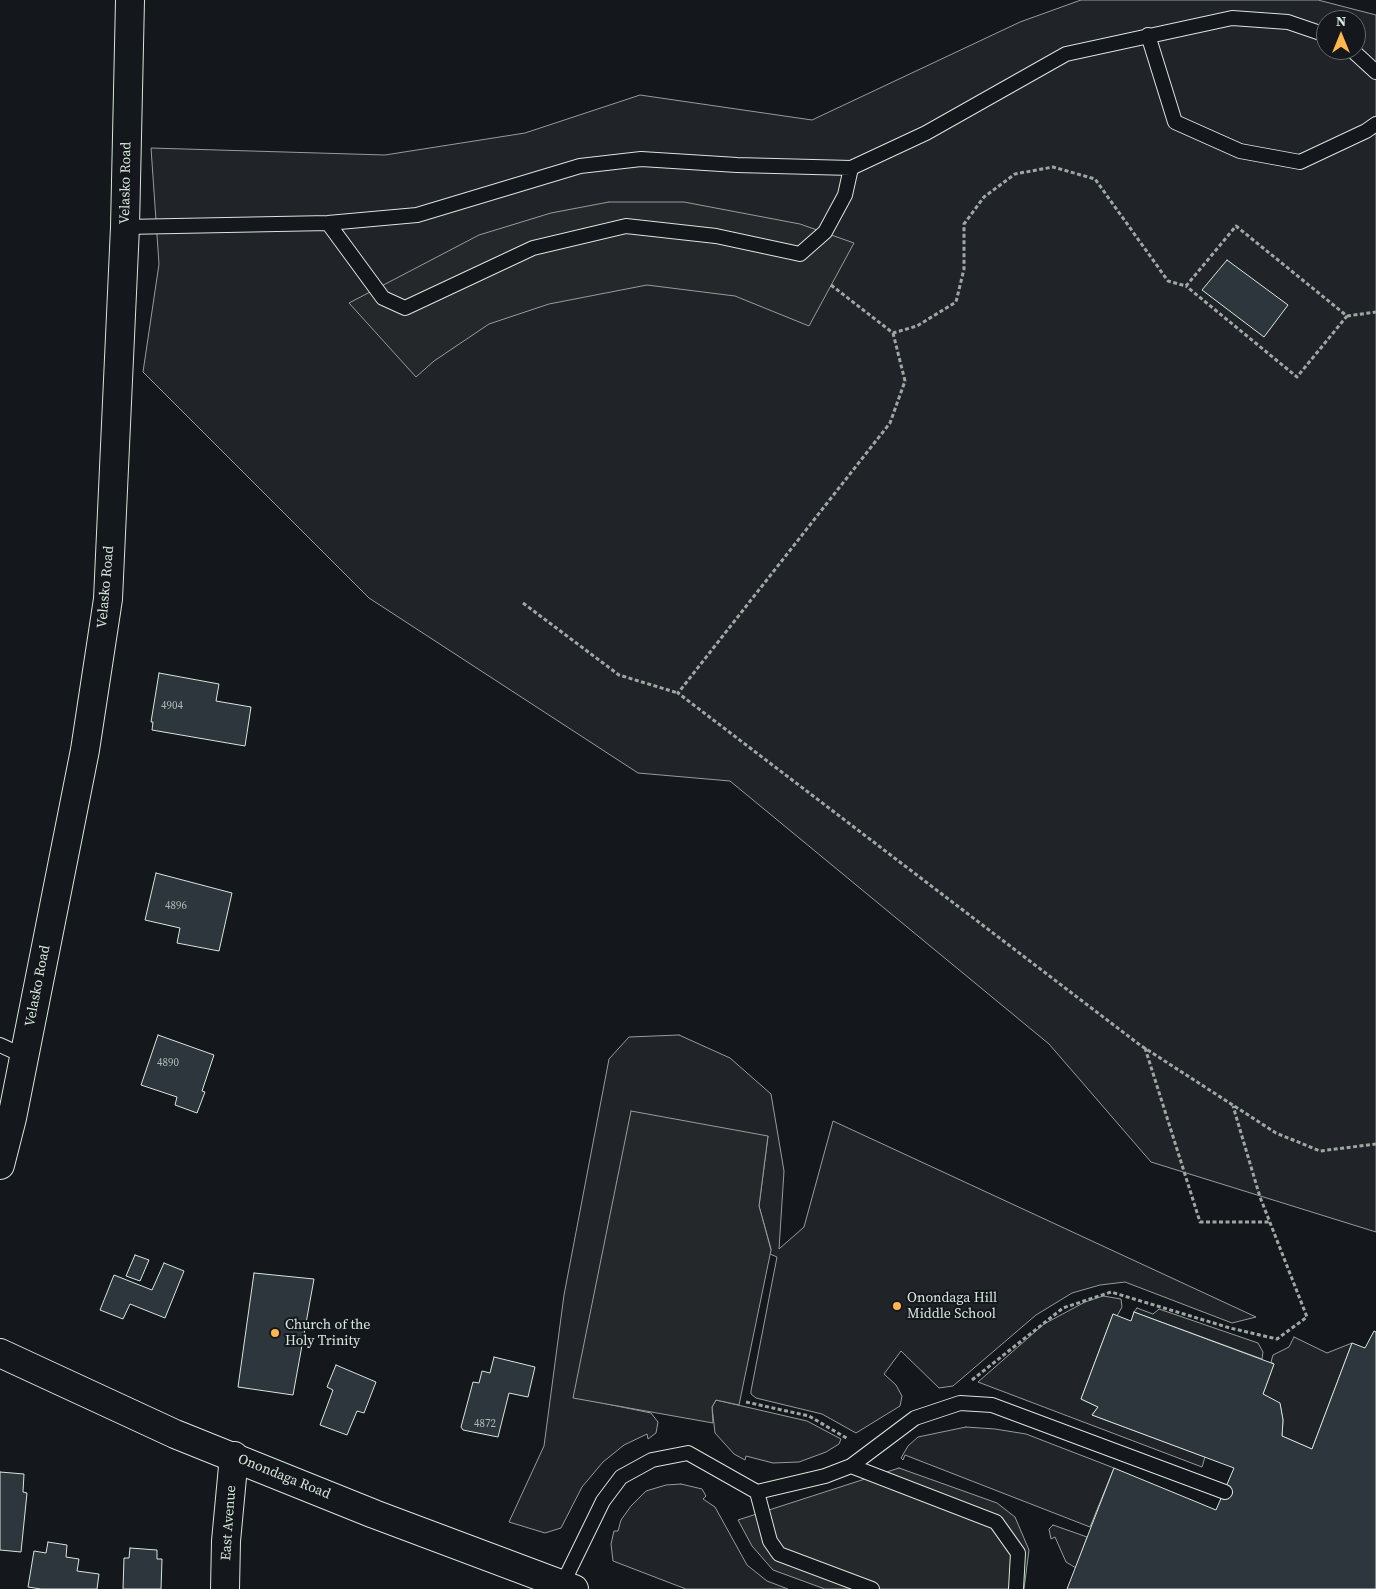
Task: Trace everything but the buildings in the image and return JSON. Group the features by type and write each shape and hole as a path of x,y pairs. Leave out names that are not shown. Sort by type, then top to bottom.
{"street":[{"name":"Velasko Road","path":"0,1165 12,1051 85,750 108,599 125,227 130,0"},
{"name":"Onondaga Road","path":"0,1353 175,1434 234,1456 374,1514 568,1587"},
{"name":"East Avenue","path":"225,1589 226,1541 234,1456"}],"lane":[{"path":"125,227 328,224 417,215 580,166 642,159 737,165 851,168 926,133 1066,54 1232,18 1288,22 1316,32"},
{"path":"1148,35 1175,122 1240,151 1300,162 1366,131 1376,124"},
{"path":"1363,60 1376,72"},
{"path":"328,224 383,298 406,308 533,248 626,226 716,236 800,254 825,232 845,195 851,168"},
{"path":"568,1587 603,1501 622,1477 652,1460 688,1453 757,1492 825,1476 852,1466 914,1418 960,1403 992,1406 1225,1492"},
{"path":"852,1466 996,1522 1018,1553 1016,1589"},
{"path":"757,1492 770,1541 779,1554 872,1589"}],"path":[{"path":"893,333 917,326 956,302 964,269 964,224 984,197 1015,174 1053,167 1095,179 1168,281 1186,286 1297,377 1347,316 1376,312"},
{"path":"1186,286 1236,226 1347,316"},
{"path":"678,693 890,423 906,382 893,333 831,285"},
{"path":"523,603 619,675 678,693 1145,1048 1233,1106 1276,1133 1320,1151 1376,1144"},
{"path":"1145,1048 1200,1222 1270,1222"},
{"path":"960,1403 962,1388 1063,1308 1111,1292 1230,1328 1277,1339 1307,1318 1260,1196 1233,1106"},
{"path":"746,1402 809,1416 848,1439"}],"shaded area":[{"path":"1081,0 1318,0 1357,10 1316,10 1316,60 1366,60 1366,12 1376,15 1376,1232 1151,1162 1049,1044 730,781 638,773 369,598 143,372 159,264 151,148 385,155 525,133 640,95 812,120 1020,22"},
{"path":"609,202 684,202 800,224 854,243 809,326 735,296 647,285 549,304 489,324 434,361 416,377 349,303 479,235 551,213"},
{"path":"679,1035 730,1058 771,1094 784,1171 779,1249 804,1227 833,1121 1256,1317 1232,1323 1125,1282 1100,1285 1072,1293 1036,1315 953,1386 939,1388 901,1351 884,1374 896,1385 902,1396 900,1406 856,1433 822,1414 756,1398 751,1394 751,1391 777,1257 770,1254 771,1249 759,1206 768,1136 573,1397 651,1413 658,1422 656,1433 648,1439 647,1434 624,1445 603,1462 582,1487 561,1528 545,1533 509,1522 544,1446 564,1295 609,1059 629,1037"},
{"path":"631,1111 768,1136 759,1206 771,1250 739,1405 716,1400 712,1407 713,1423 573,1398"},
{"path":"1103,1296 1121,1299 1122,1307 1117,1316 1113,1314 1081,1399 1098,1407 1092,1415 1205,1457 1202,1467 978,1382 1044,1324 1085,1302"},
{"path":"1137,1308 1153,1314 1159,1309 1258,1343 1263,1352 1262,1359 1134,1312"},
{"path":"1294,1337 1327,1353 1352,1343 1312,1449 1282,1436 1283,1420 1280,1404 1263,1394 1274,1364 1271,1362 1273,1355 1289,1347"},
{"path":"716,1400 807,1421 841,1439 839,1444 826,1452 799,1462 773,1463 746,1456 745,1460 734,1454 715,1433 712,1407"},
{"path":"966,1427 1026,1434 1114,1468 1090,1527 905,1455 903,1460 901,1458 908,1446 918,1437"},
{"path":"899,1468 997,1503 1015,1517 1029,1550 1024,1589 825,1589 773,1570 752,1546 738,1520"},
{"path":"681,1484 702,1489 706,1496 703,1499 715,1507 747,1565 767,1581 788,1589 686,1589 613,1561 611,1544 614,1531 618,1531 621,1520 631,1506 646,1491 666,1485"},
{"path":"1053,1525 1087,1537 1076,1568 1066,1562 1055,1537 1051,1539 1049,1529"}],"place":[{"name":"Onondaga Hill Middle School","path":"897,1306"},
{"name":"Church of the Holy Trinity","path":"275,1333"}]}
